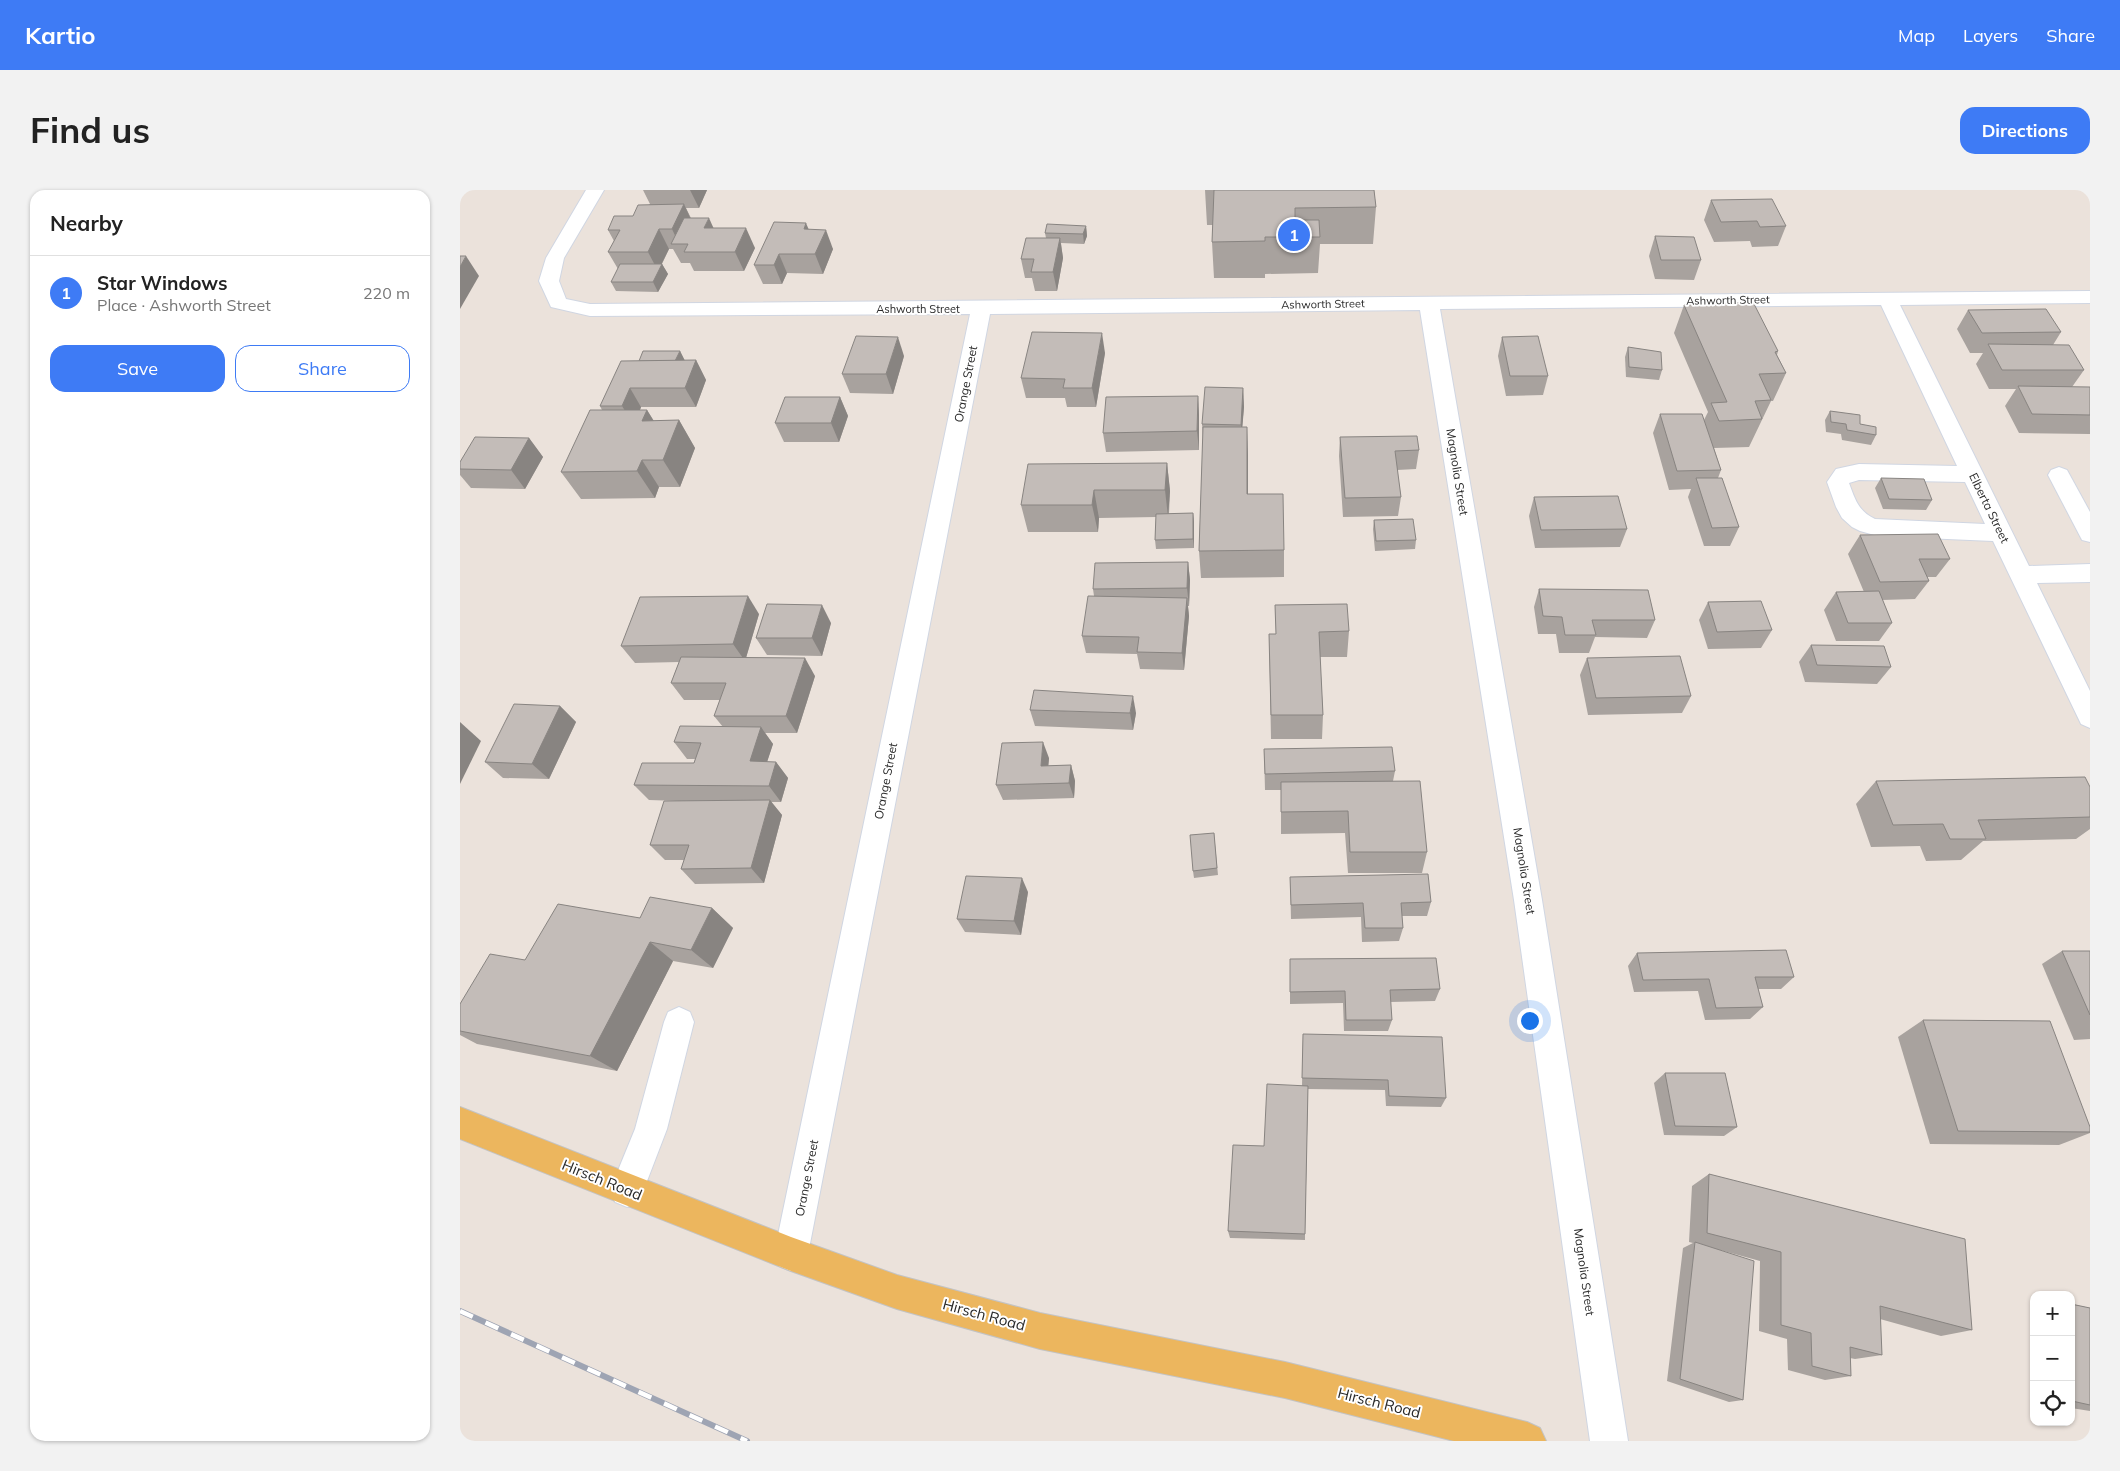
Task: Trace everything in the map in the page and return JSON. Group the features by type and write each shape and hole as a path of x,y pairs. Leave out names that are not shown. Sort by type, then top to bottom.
{"main road":[{"name":"Hirsch Road","path":"460,1123 791,1254 897,1292 1040,1331 1285,1380 1527,1441"}],"street":[{"name":"Ashworth Street","path":"595,190 555,258 549,281 558,303 590,310 981,308 2090,296"},
{"name":"Elberta Street","path":"1887,298 2090,717"},
{"name":"Magnolia Street","path":"1429,302 1528,900 1609,1441"},
{"name":"Orange Street","path":"791,1254 981,308"},
{"path":"1973,474 1859,472 1844,474 1838,482 1850,515 1862,525 1878,528 2001,533"},
{"path":"2059,475 2090,534"},
{"path":"2021,575 2090,573"},
{"path":"627,1190 651,1129 679,1022"}],"building":[{"path":"1214,190 1374,190 1376,207 1295,208 1295,220 1319,220 1320,237 1265,237 1265,241 1212,242"},
{"path":"1772,199 1786,226 1760,227 1757,221 1721,222 1711,200"},
{"path":"684,204 672,229 659,229 648,252 608,252 620,230 608,230 614,216 633,216 638,205"},
{"path":"684,218 709,218 704,228 746,228 735,252 684,252 688,244 671,244"},
{"path":"774,222 806,223 804,229 826,230 815,254 779,254 774,265 754,265"},
{"path":"1047,224 1086,226 1083,234 1045,233"},
{"path":"1655,236 1694,237 1701,260 1661,260"},
{"path":"1026,238 1060,238 1053,272 1031,272 1034,259 1021,259"},
{"path":"460,256 466,256 460,267"},
{"path":"620,264 662,264 653,282 611,282"},
{"path":"1753,302 1778,351 1775,352 1786,373 1759,374 1771,400 1755,401 1762,419 1719,421 1711,403 1727,402 1684,305"},
{"path":"2046,309 2061,332 1982,333 1968,310"},
{"path":"1032,332 1102,333 1092,388 1063,388 1065,379 1021,378"},
{"path":"856,336 898,337 886,374 842,374"},
{"path":"1538,336 1548,376 1510,376 1502,337"},
{"path":"1988,344 2069,345 2084,370 2002,370"},
{"path":"1628,347 1661,352 1662,370 1629,367"},
{"path":"643,351 680,351 675,361 639,361"},
{"path":"696,360 685,388 630,388 622,406 600,406 621,361"},
{"path":"2018,386 2090,387 2090,415 2032,414"},
{"path":"1205,387 1243,388 1241,425 1202,424"},
{"path":"1198,396 1197,431 1103,433 1106,397"},
{"path":"785,397 840,397 831,423 775,423"},
{"path":"590,410 647,410 642,421 679,420 663,460 642,460 637,471 561,472"},
{"path":"1830,411 1860,415 1860,424 1876,427 1876,435 1847,430 1846,424 1831,422"},
{"path":"1660,414 1702,414 1721,470 1677,471"},
{"path":"1203,427 1247,427 1247,494 1283,494 1284,550 1199,551"},
{"path":"1417,436 1419,450 1395,451 1401,497 1345,498 1340,437"},
{"path":"475,437 529,438 511,470 460,469 460,462"},
{"path":"1167,463 1165,490 1094,490 1092,505 1021,505 1028,464"},
{"path":"1696,478 1722,478 1739,527 1712,528"},
{"path":"1881,478 1924,479 1932,500 1889,499"},
{"path":"1618,496 1627,529 1541,530 1534,497"},
{"path":"1193,513 1193,539 1155,540 1156,514"},
{"path":"1413,519 1416,540 1376,541 1374,520"},
{"path":"1938,534 1950,559 1919,559 1929,581 1880,582 1860,535"},
{"path":"1188,562 1187,588 1093,589 1095,563"},
{"path":"1539,589 1648,590 1655,620 1592,620 1596,635 1565,635 1562,617 1543,616"},
{"path":"1879,591 1892,623 1848,623 1836,592"},
{"path":"748,596 733,644 621,646 640,597"},
{"path":"1088,596 1187,598 1182,653 1137,652 1139,637 1082,636"},
{"path":"1761,601 1772,630 1717,632 1708,602"},
{"path":"767,604 822,605 812,638 756,638"},
{"path":"1347,604 1349,631 1319,632 1323,715 1271,715 1269,634 1276,634 1275,605"},
{"path":"1811,645 1884,646 1891,667 1817,665"},
{"path":"1680,656 1691,696 1596,698 1587,658"},
{"path":"681,657 805,658 786,716 714,716 726,683 671,683"},
{"path":"1034,690 1133,696 1130,713 1030,710"},
{"path":"514,704 560,706 532,764 485,762"},
{"path":"680,726 761,727 750,761 776,762 769,786 634,785 642,763 694,763 701,743 674,742"},
{"path":"1043,742 1041,766 1071,765 1069,783 996,785 1002,743"},
{"path":"1392,747 1395,771 1265,774 1264,749"},
{"path":"2085,777 2090,787 2090,817 1978,820 1986,839 1950,839 1943,824 1893,825 1876,781"},
{"path":"1420,781 1427,852 1350,852 1348,811 1281,812 1281,782"},
{"path":"770,800 751,868 681,869 689,845 650,845 664,801"},
{"path":"1214,833 1217,868 1193,871 1190,835"},
{"path":"1428,874 1431,902 1401,903 1403,928 1365,928 1363,903 1291,905 1290,877"},
{"path":"966,876 1022,878 1014,921 957,919"},
{"path":"650,897 712,908 691,950 650,942 590,1056 460,1031 460,1004 490,954 525,960 558,904 640,918"},
{"path":"1786,950 1794,977 1755,977 1763,1007 1716,1008 1709,979 1643,980 1637,953"},
{"path":"2062,951 2090,951 2090,1015"},
{"path":"1436,958 1440,989 1390,990 1392,1020 1346,1020 1345,991 1290,992 1290,959"},
{"path":"1923,1020 2050,1021 2090,1127 2090,1132 1958,1131"},
{"path":"1303,1034 1442,1037 1446,1098 1389,1096 1388,1080 1302,1078"},
{"path":"1665,1073 1725,1073 1737,1127 1675,1126"},
{"path":"1267,1084 1308,1086 1305,1234 1228,1231 1233,1145 1264,1146"},
{"path":"1709,1174 1965,1239 1972,1330 1880,1306 1882,1355 1850,1347 1851,1376 1812,1366 1811,1333 1781,1325 1781,1252 1707,1233"},
{"path":"1695,1242 1754,1261 1743,1400 1680,1379"},
{"path":"2075,1305 2090,1308 2090,1405 2075,1402"}],"railway":[{"path":"460,1311 747,1441"}],"place":[{"name":"Star Windows","path":"1294,235"}]}
